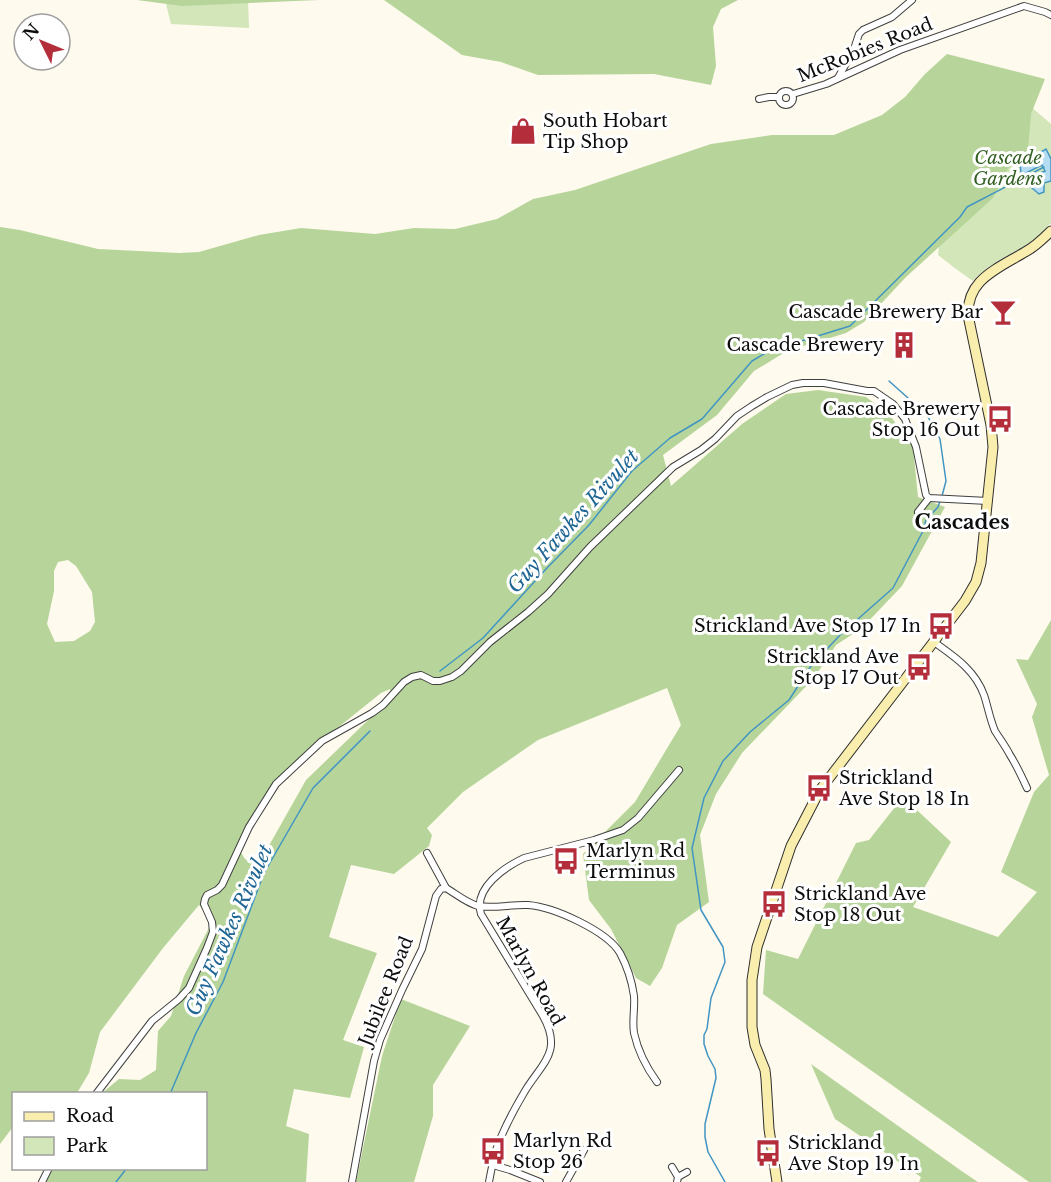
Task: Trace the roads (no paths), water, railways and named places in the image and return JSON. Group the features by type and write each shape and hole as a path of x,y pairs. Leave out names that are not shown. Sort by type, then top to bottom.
{"street":[{"path":"838,78 854,49 859,33 892,17 912,0"},
{"name":"McRobies Road","path":"793,94 826,84 900,50 1025,3 1051,15"},
{"path":"789,91 793,94 792,101 787,105 781,102 779,97 781,93 789,91"},
{"name":"McRobies Road","path":"759,99 779,97"},
{"path":"777,1182 769,1129 765,1070 755,1045 752,1027 752,981 757,947 791,846 820,790 965,601 976,582 981,563 993,439 968,317 968,303 975,288 995,268 1032,248 1051,231"},
{"path":"98,1092 152,1021 189,988 213,932 212,922 204,904 205,899 207,895 222,885 249,827 276,784 322,741 372,713 412,677 421,675 433,681 440,681 461,671 489,642 539,603 590,547 673,467 708,445 737,416 767,397 803,382 874,391 893,404 907,423 916,447 925,490 929,498"},
{"path":"929,498 988,501"},
{"path":"918,512 929,498"},
{"path":"934,642 969,669 978,681 997,734 1028,788"},
{"name":"Marlyn Road","path":"489,1182 501,1136 526,1090 544,1064 550,1049 551,1038 548,1024 481,914 479,906 484,894 492,880 502,870 524,858 623,830 660,793 679,770"},
{"path":"427,853 446,888 468,901 479,906 540,907 585,925 609,940 619,952 627,968 634,995 633,1024 638,1047 645,1064 657,1082"},
{"name":"Jubilee Road","path":"352,1182 374,1061 380,1040 422,949 436,896 441,889 446,888"},
{"path":"566,1182 584,1150"},
{"path":"493,1165 540,1182"},
{"path":"672,1167 677,1180 687,1172"}],"water":[{"path":"1046,149 1051,159 1051,181 1044,183 1044,192 1039,194 1026,183 1026,179 1045,171 1042,165 1024,174 1021,173 1020,164"}],"waterway":[{"name":"Guy Fawkes Rivulet","path":"440,671 483,638 589,525 632,471 670,438 702,419 752,361 769,351 850,326 960,217 967,207 1044,167"},
{"path":"889,381 927,415 940,439 946,481 942,496"},
{"path":"725,1182 708,1152 705,1137 705,1124 716,1078 715,1069 704,1044 704,1035 707,1029 711,998 725,962 723,947 701,910 692,848 704,798 723,761 750,732 789,700 811,666 841,634 893,588 923,531 926,520 938,507 940,501"},
{"name":"Guy Fawkes Rivulet","path":"171,1092 196,1033 223,982 264,873 313,788 370,731"},
{"name":"Guy Fawkes Rivulet","path":"116,1182 125,1170"}],"place":[{"name":"South Hobart Tip Shop","path":"523,131"},
{"name":"Cascade Brewery Bar","path":"1003,312"},
{"name":"Cascade Brewery","path":"904,345"},
{"name":"Cascade Brewery Stop 16 Out","path":"1000,419"},
{"name":"Strickland Ave Stop 17 In","path":"941,626"},
{"name":"Strickland Ave Stop 17 Out","path":"919,667"},
{"name":"Strickland Ave Stop 18 In","path":"819,788"},
{"name":"Marlyn Rd Terminus","path":"566,861"},
{"name":"Strickland Ave Stop 18 Out","path":"774,904"},
{"name":"Marlyn Rd Stop 26","path":"493,1151"},
{"name":"Strickland Ave Stop 19 In","path":"768,1153"}],"district":[{"name":"Cascades","path":"962,522"}],"park label":[{"name":"Cascade Gardens","path":"1008,168"}]}
